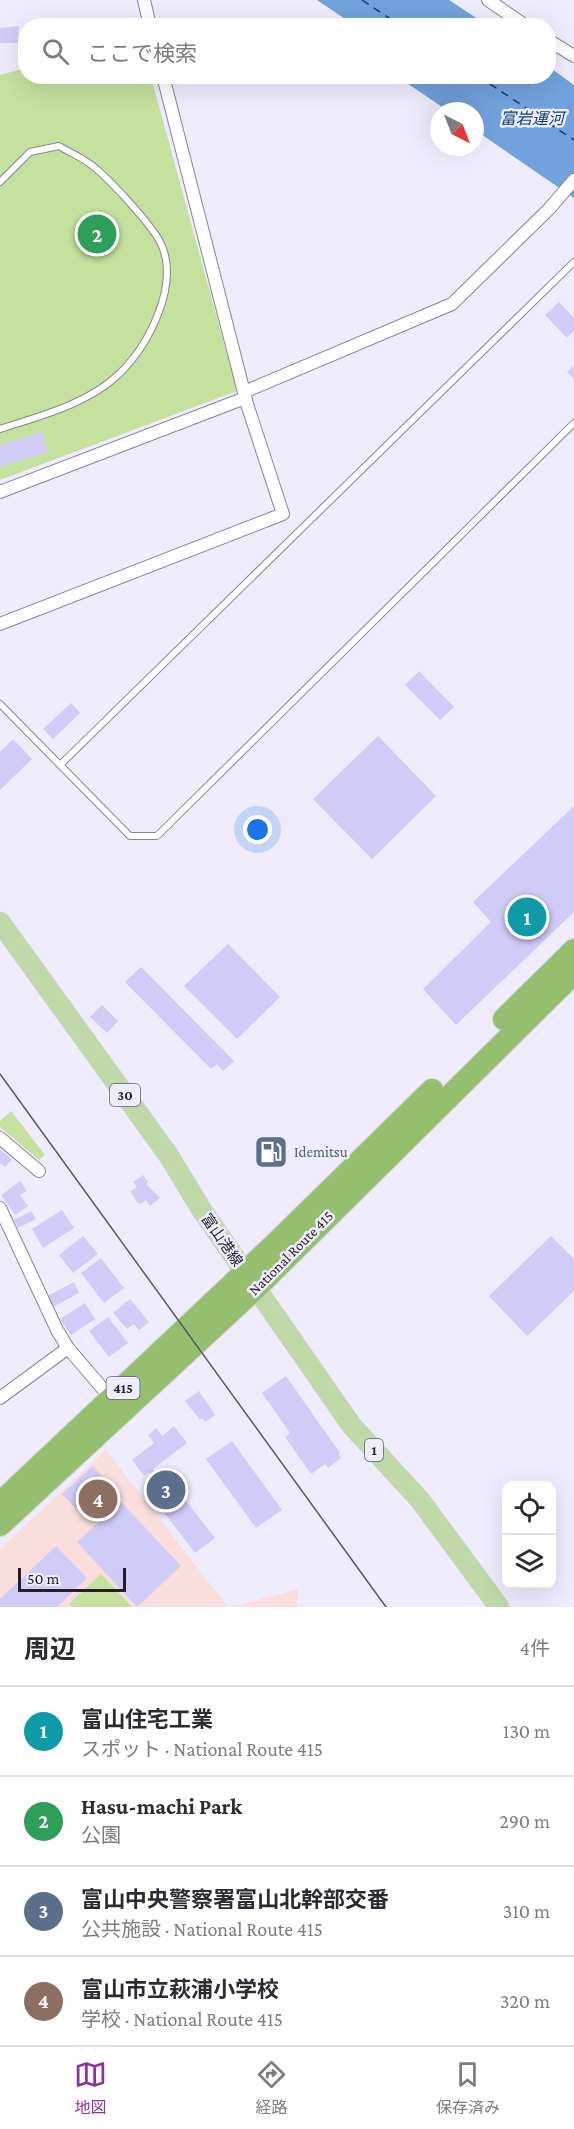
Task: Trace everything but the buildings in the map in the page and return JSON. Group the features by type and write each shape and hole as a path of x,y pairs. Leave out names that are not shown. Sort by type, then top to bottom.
{"highway":[{"name":"National Route 415","path":"250,1280 574,950"},
{"name":"National Route 415","path":"0,1525 117,1405 574,973"},
{"name":"National Route 415","path":"0,1503 117,1405"}],"main road":[{"name":"富山港線","path":"0,922 169,1156 203,1212 352,1426 420,1500 499,1607"}],"street":[{"path":"144,0 148,18"},
{"path":"488,0 514,18"},
{"path":"556,44 574,56"},
{"path":"0,624 283,514 244,395 165,84"},
{"path":"0,492 244,395 452,304 559,199 574,180"},
{"path":"0,1138 39,1171"},
{"path":"0,1208 68,1348 117,1405"},
{"path":"0,1398 68,1348"}],"lane":[{"path":"0,182 30,152 58,146 91,164 148,223 163,247 166,278 159,316 141,348 118,375 62,408 0,429"},
{"path":"60,765 574,262"},
{"path":"0,704 130,836 157,836 574,423"}],"shaded area":[{"path":"106,1450 228,1607 0,1607 0,1549"},
{"path":"298,1589 297,1607 232,1607"}],"green space":[{"path":"18,70 18,84 153,84 237,391 0,480 0,75"},
{"path":"11,1111 45,1155 39,1160 0,1127 0,1121"},
{"path":"101,1574 132,1607 72,1607 69,1604"}],"water":[{"path":"317,0 449,0 476,18 344,18"},
{"name":"富岩運河","path":"556,72 574,85 574,198 484,136 484,102 435,102 408,84 556,84"}],"ferry route":[{"path":"362,0 389,18"},
{"path":"490,84 574,140"}],"tram line":[{"path":"0,1074 386,1607"}],"place":[{"name":"Hasu-machi Park","path":"97,234"},
{"name":"富山住宅工業","path":"527,917"},
{"name":"Idemitsu","path":"271,1152"},
{"name":"富山中央警察署富山北幹部交番","path":"166,1490"},
{"name":"富山市立萩浦小学校","path":"98,1499"}]}
